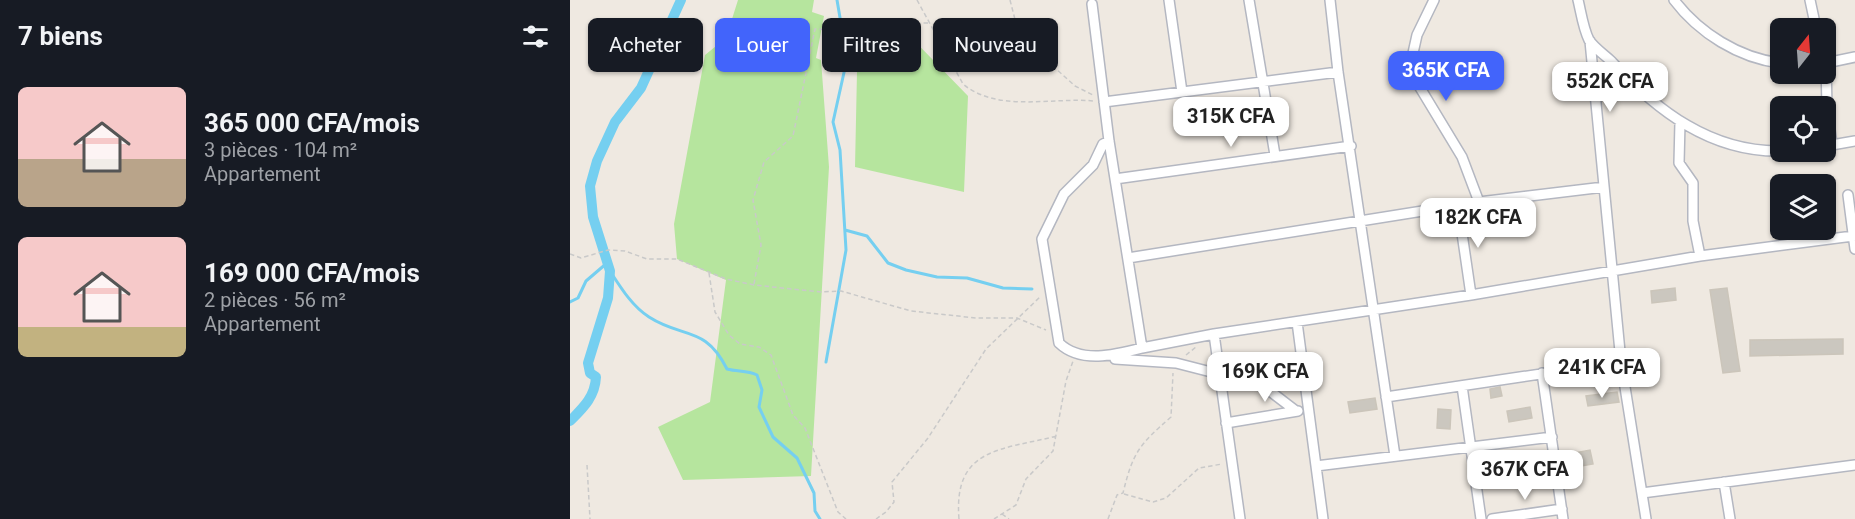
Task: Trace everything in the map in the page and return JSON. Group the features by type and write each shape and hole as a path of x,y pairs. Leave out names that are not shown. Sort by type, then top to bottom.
{"street":[{"path":"1169,0 1182,92"},
{"path":"1249,0 1275,155"},
{"path":"1330,0 1338,72 1351,146 1395,456"},
{"path":"1434,0 1417,35 1413,53 1416,81 1462,157 1479,202"},
{"path":"1578,0 1590,41 1621,362 1646,519"},
{"path":"1674,0 1696,23 1719,40 1744,53 1770,60"},
{"path":"1810,0 1814,18"},
{"path":"1092,4 1109,141 1142,348"},
{"path":"1590,41 1643,93 1680,122 1713,139 1731,145 1770,150"},
{"path":"1836,61 1855,57"},
{"path":"1104,102 1338,72"},
{"path":"1680,122 1679,163 1693,183 1693,221 1700,255"},
{"path":"1109,141 1104,144 1093,165 1064,194 1042,239 1059,343 1075,354 1086,356 1108,356 1214,334 1471,295 1700,255 1853,236"},
{"path":"1836,144 1855,141"},
{"path":"1115,179 1351,146"},
{"path":"1128,258 1361,223 1479,202 1604,187"},
{"path":"1848,195 1855,248"},
{"path":"1458,206 1471,295"},
{"path":"1297,322 1323,519"},
{"path":"1214,334 1240,519"},
{"path":"1086,356 1093,359 1176,363 1220,374 1266,388 1296,411"},
{"path":"1386,397 1621,362"},
{"path":"1491,519 1563,514 1542,373"},
{"path":"1462,386 1481,519"},
{"path":"1227,423 1309,409"},
{"path":"1316,466 1471,445 1552,437"},
{"path":"1642,493 1855,465"},
{"path":"1724,482 1730,519"}],"path":[{"path":"917,0 963,84 973,92 1019,103 1070,99 1104,102"},
{"path":"1010,0 1019,35 1034,54 1045,59 1075,86 1104,102"},
{"path":"754,285 761,245 753,200 764,162 793,136 815,29 848,30 869,24 929,23"},
{"path":"570,254 581,258 608,250 625,251 647,259 677,259 726,279 754,285 821,292 841,291 911,311 976,318 1017,318 1045,329 1059,343"},
{"path":"709,272 715,312 729,335 740,344 759,347 771,355 793,415 805,428 838,512 846,519"},
{"path":"876,519 894,502 892,482 928,438 986,349 1050,288"},
{"path":"994,519 1016,505 1026,479 1053,451 1066,381 1075,354"},
{"path":"1123,493 1132,459 1144,440 1171,417 1171,381 1176,363"},
{"path":"959,519 959,487 962,477 973,465 984,456 1009,447 1057,436"},
{"path":"1108,519 1118,495 1123,493 1153,502 1166,498 1199,468 1232,462"},
{"path":"587,465 590,519"},
{"path":"1002,514 1009,519"}],"green space":[{"path":"738,0 814,0 812,12 824,16 816,58 821,60 829,167 811,476 683,480 658,427 710,402 726,280 677,259 674,224 705,55 715,47 715,72 810,72 810,18 732,18"},
{"path":"921,48 933,60 933,72 945,72 968,96 964,192 855,167 857,72 921,72"}],"building":[{"path":"1675,288 1676,300 1652,303 1651,291"},
{"path":"1727,288 1740,371 1723,373 1710,290"},
{"path":"1843,339 1843,354 1750,356 1750,340"},
{"path":"1500,387 1502,396 1491,398 1490,389"},
{"path":"1617,392 1619,402 1588,406 1586,396"},
{"path":"1375,398 1377,409 1350,413 1348,402"},
{"path":"1530,407 1532,418 1509,422 1507,411"},
{"path":"1438,409 1451,410 1450,429 1437,428"},
{"path":"1590,450 1593,464 1576,467 1574,453"}],"waterway":[{"path":"570,421 584,407 595,384 596,377 590,373 588,363 608,298 610,271 593,217 590,186 597,161 615,122 641,88 681,0"},
{"path":"826,362 846,250 840,150 833,122 847,59 837,0"},
{"path":"845,230 867,236 888,263 906,270 937,277 967,278 1003,288 1032,289"},
{"path":"570,302 578,298 586,281 607,263"},
{"path":"610,271 632,302 643,313 661,324 702,339 719,355 727,369 757,375 762,390 759,407 773,437 797,458 814,493 815,511 820,519"}]}
